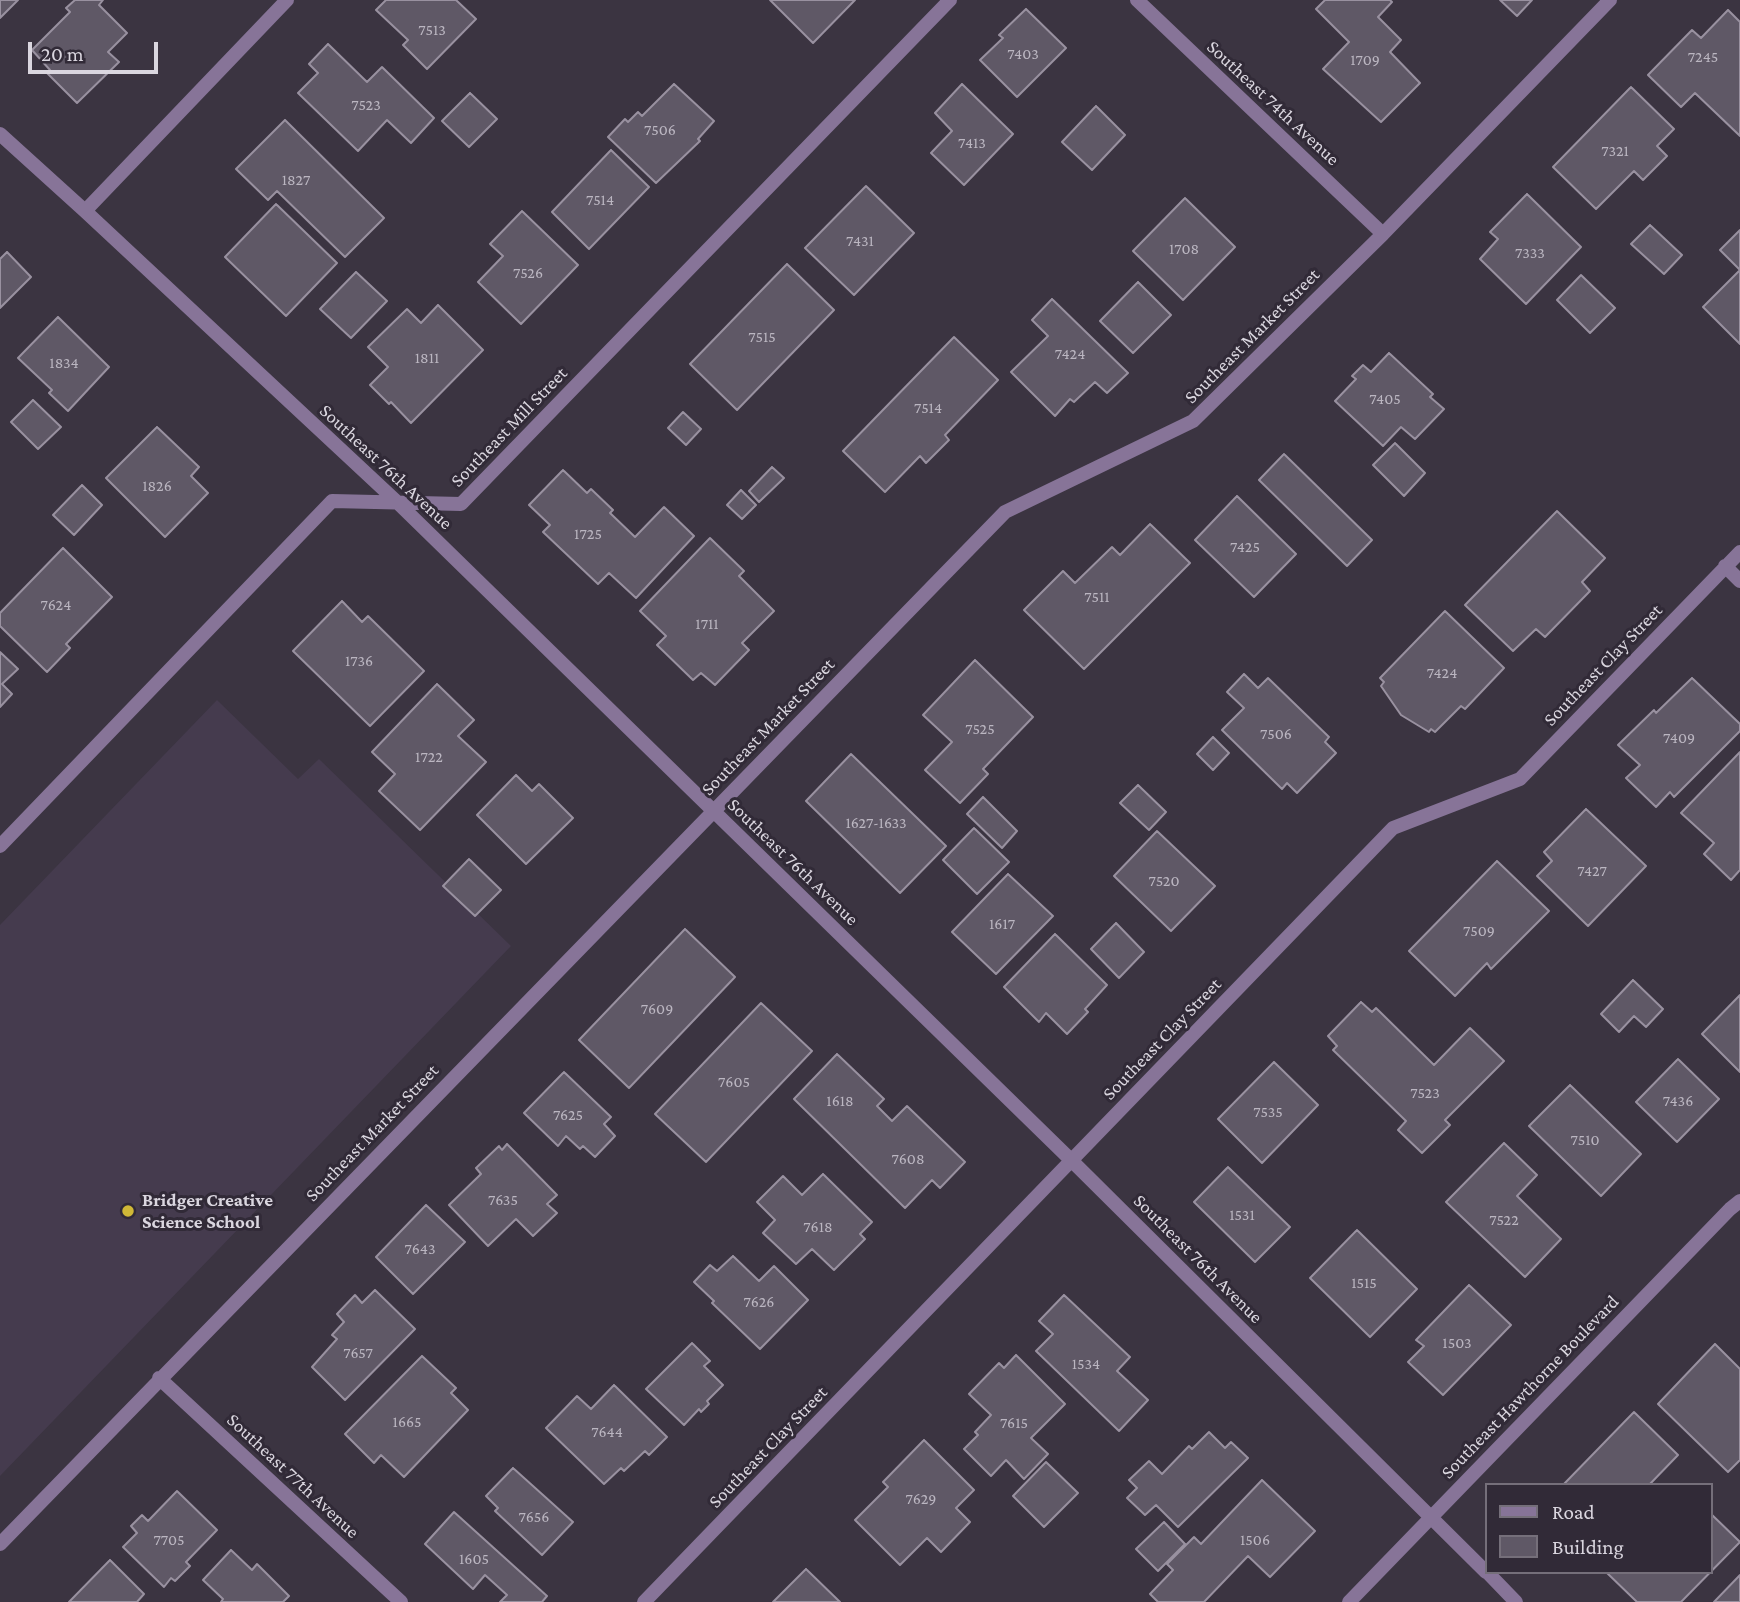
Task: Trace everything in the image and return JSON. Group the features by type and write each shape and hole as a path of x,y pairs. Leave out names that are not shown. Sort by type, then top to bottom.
{"street":[{"path":"85,211 287,0"},
{"name":"Southeast Mill Street","path":"0,846 332,501 461,504 950,0"},
{"name":"Southeast 74th Avenue","path":"1137,0 1383,234"},
{"name":"Southeast Market Street","path":"0,1544 1005,512 1193,421 1383,234 1610,0"},
{"name":"Southeast 76th Avenue","path":"0,134 396,501 1072,1161 1484,1569"},
{"name":"Southeast Clay Street","path":"644,1602 1393,828 1520,779 1740,552"},
{"path":"1725,566 1740,580"},
{"name":"Southeast Hawthorne Boulevard","path":"1349,1602 1740,1201"},
{"name":"Southeast 77th Avenue","path":"159,1378 401,1602"},
{"name":"Southeast 76th Avenue","path":"1489,1574 1516,1602"}],"shaded area":[{"name":"Bridger Creative Science School","path":"217,700 298,779 319,759 511,946 0,1476 0,925"}],"building":[{"path":"0,0 18,0 0,18"},
{"path":"75,0 103,0 99,5 127,33 108,52 119,62 77,103 47,73 50,70 32,50 70,12 66,8"},
{"path":"386,0 456,0 476,19 427,69 403,45 408,40 376,10"},
{"path":"770,0 855,0 813,43"},
{"path":"1325,0 1392,2 1378,17 1401,40 1390,52 1420,83 1381,122 1323,69 1349,42 1316,9"},
{"path":"1500,0 1532,0 1517,16"},
{"path":"1026,9 1066,48 1017,97 980,60 1003,38 999,35"},
{"path":"1728,10 1740,22 1740,136 1695,93 1681,107 1648,75 1692,30 1701,38"},
{"path":"328,44 367,82 382,67 434,118 411,143 387,120 358,151 298,93 318,73 309,64"},
{"path":"674,84 714,121 698,139 700,141 656,183 608,137 625,119 628,122 638,112 642,116"},
{"path":"962,84 1013,134 964,185 931,153 952,131 935,113"},
{"path":"1631,87 1674,129 1657,146 1667,156 1643,180 1634,171 1596,209 1553,167"},
{"path":"470,93 497,119 469,147 442,121"},
{"path":"1096,106 1125,135 1092,170 1062,142"},
{"path":"285,120 384,218 345,257 277,191 268,200 236,169"},
{"path":"611,150 649,187 589,249 552,212"},
{"path":"866,186 914,233 854,295 805,248"},
{"path":"1527,194 1581,247 1526,304 1480,259 1498,239 1490,232"},
{"path":"1185,198 1235,247 1183,300 1133,251"},
{"path":"276,204 337,263 286,316 225,257"},
{"path":"522,211 578,265 521,324 478,282 503,256 490,244"},
{"path":"1650,225 1682,255 1664,274 1631,244"},
{"path":"1740,230 1740,270 1720,250"},
{"path":"7,252 31,277 0,308 0,259"},
{"path":"787,264 834,310 737,410 690,364"},
{"path":"1740,270 1740,344 1703,307"},
{"path":"356,272 387,301 351,338 320,309"},
{"path":"1581,275 1615,308 1590,333 1557,300"},
{"path":"1138,282 1171,315 1133,353 1100,321"},
{"path":"1052,299 1128,373 1107,393 1095,382 1074,402 1070,399 1055,416 1011,372 1048,336 1032,320"},
{"path":"438,305 483,350 411,423 370,385 388,367 368,347 407,309 421,323"},
{"path":"58,317 109,367 68,411 49,393 52,390 18,358"},
{"path":"954,337 998,380 945,435 949,440 926,463 920,456 885,492 843,451"},
{"path":"1389,353 1433,394 1430,397 1444,409 1415,439 1401,427 1383,446 1335,401 1356,379 1352,376 1363,365 1371,372"},
{"path":"33,400 61,427 38,449 11,422"},
{"path":"683,412 701,429 686,445 668,428"},
{"path":"157,427 199,467 191,476 208,493 165,537 106,478"},
{"path":"1395,443 1425,473 1404,496 1373,465"},
{"path":"1284,454 1372,540 1347,566 1259,480"},
{"path":"772,467 784,478 759,502 749,491"},
{"path":"563,470 587,493 591,489 613,510 610,513 635,537 664,507 694,536 636,598 609,573 598,584 543,532 550,525 529,505"},
{"path":"82,485 102,505 74,535 53,515"},
{"path":"741,490 756,505 742,519 727,505"},
{"path":"1237,496 1296,554 1254,597 1195,540"},
{"path":"1557,511 1605,558 1582,582 1590,591 1545,637 1536,629 1513,651 1465,605"},
{"path":"1150,524 1190,563 1084,669 1024,610 1063,571 1075,583 1112,547 1120,555"},
{"path":"710,538 744,571 739,576 774,611 742,643 749,650 715,685 701,673 693,680 657,645 666,636 640,611"},
{"path":"63,548 112,597 66,644 70,648 47,672 0,626 0,613"},
{"path":"342,601 362,622 368,616 424,671 370,726 293,651"},
{"path":"1445,611 1504,668 1465,709 1461,706 1435,732 1431,729 1429,732 1401,715 1381,686 1384,682 1380,678"},
{"path":"0,652 18,669 2,684 12,694 0,707"},
{"path":"975,660 1033,717 983,769 988,774 960,803 925,770 952,742 923,715"},
{"path":"1244,674 1258,688 1268,678 1329,737 1325,742 1336,753 1297,793 1287,783 1282,789 1222,730 1244,708 1227,692"},
{"path":"1692,678 1740,724 1740,731 1674,797 1670,792 1656,807 1626,778 1640,765 1618,745"},
{"path":"437,684 474,720 458,736 486,762 420,830 379,791 395,774 372,752"},
{"path":"1213,737 1229,753 1213,770 1197,754"},
{"path":"1740,752 1740,870 1731,880 1704,854 1714,843 1681,813"},
{"path":"851,754 946,846 900,893 806,801"},
{"path":"516,775 532,791 539,784 573,818 526,864 477,815"},
{"path":"1138,785 1166,812 1149,830 1120,803"},
{"path":"983,797 1017,831 1002,848 967,814"},
{"path":"1586,809 1646,866 1588,926 1537,876 1552,861 1544,852"},
{"path":"974,828 1009,862 977,894 943,860"},
{"path":"1157,831 1215,886 1171,931 1114,876"},
{"path":"469,859 501,890 475,916 443,886"},
{"path":"1497,861 1549,911 1491,969 1487,963 1455,996 1409,951"},
{"path":"1008,874 1053,916 996,974 952,932"},
{"path":"1116,923 1144,952 1119,978 1091,949"},
{"path":"685,929 735,977 629,1088 579,1040"},
{"path":"1055,934 1107,985 1085,1009 1088,1012 1067,1034 1046,1013 1039,1022 1004,987"},
{"path":"1633,980 1663,1009 1646,1027 1634,1016 1619,1032 1601,1014"},
{"path":"1740,995 1740,1072 1702,1034"},
{"path":"1361,1002 1372,1012 1376,1008 1434,1065 1470,1028 1504,1061 1445,1120 1450,1125 1422,1153 1398,1130 1406,1121 1333,1050 1337,1046 1328,1036"},
{"path":"761,1003 812,1051 706,1162 655,1114"},
{"path":"837,1054 884,1099 877,1106 892,1121 907,1106 965,1162 940,1188 932,1180 905,1208 794,1099"},
{"path":"1678,1059 1719,1099 1677,1142 1636,1102"},
{"path":"1274,1062 1318,1105 1262,1163 1218,1119"},
{"path":"564,1072 611,1117 604,1124 615,1136 595,1157 583,1146 580,1149 566,1136 558,1146 524,1113"},
{"path":"1570,1085 1641,1154 1601,1196 1529,1126"},
{"path":"1504,1143 1537,1175 1517,1196 1561,1239 1525,1277 1446,1202"},
{"path":"507,1144 557,1195 547,1204 557,1213 533,1236 516,1219 488,1246 449,1205 481,1174 476,1168 499,1146 502,1150"},
{"path":"1228,1167 1290,1227 1255,1262 1194,1202"},
{"path":"823,1174 872,1222 860,1234 865,1239 834,1270 812,1249 796,1264 763,1233 775,1220 757,1202 783,1176 802,1195"},
{"path":"426,1205 465,1242 413,1294 376,1257"},
{"path":"1357,1230 1417,1289 1370,1337 1310,1278"},
{"path":"733,1256 759,1281 774,1266 808,1300 760,1349 694,1282 710,1265 717,1271"},
{"path":"1469,1285 1511,1325 1443,1395 1408,1362 1424,1346 1416,1340"},
{"path":"375,1290 415,1329 345,1400 312,1367 337,1339 332,1335 344,1322 337,1314 355,1295 362,1303"},
{"path":"1064,1295 1130,1357 1117,1371 1148,1400 1119,1431 1036,1351 1053,1334 1039,1321"},
{"path":"692,1343 710,1361 704,1366 723,1385 707,1401 709,1404 701,1412 699,1409 684,1425 646,1389"},
{"path":"1715,1344 1740,1369 1740,1460 1728,1472 1658,1404"},
{"path":"1016,1355 1065,1404 1031,1438 1048,1454 1024,1479 1006,1460 991,1476 964,1449 978,1435 975,1432 991,1415 969,1394 999,1363 1004,1368"},
{"path":"422,1356 456,1388 451,1393 468,1410 404,1477 381,1455 374,1463 345,1434"},
{"path":"614,1385 667,1437 649,1455 645,1451 624,1471 621,1468 604,1484 546,1428 577,1396 591,1409"},
{"path":"1634,1412 1678,1455 1651,1483 1565,1483"},
{"path":"1209,1432 1225,1448 1231,1442 1248,1458 1178,1527 1156,1505 1145,1515 1127,1498 1137,1488 1129,1480 1149,1461 1162,1474 1189,1446 1192,1449"},
{"path":"924,1440 974,1490 956,1508 970,1522 941,1552 927,1538 900,1565 855,1520 888,1487 883,1482"},
{"path":"1046,1462 1078,1493 1044,1527 1013,1496"},
{"path":"513,1468 573,1522 542,1555 495,1511 498,1508 486,1496"},
{"path":"1262,1480 1315,1531 1270,1577 1248,1556 1204,1602 1158,1602 1150,1594 1173,1570 1167,1564 1194,1537 1201,1544"},
{"path":"177,1491 217,1530 186,1562 190,1566 175,1581 171,1578 164,1587 123,1547 137,1533 131,1526 142,1515 148,1521"},
{"path":"454,1512 547,1596 542,1602 500,1602 507,1595 485,1575 473,1589 425,1544"},
{"path":"1712,1515 1740,1542 1712,1570"},
{"path":"1164,1522 1185,1544 1158,1571 1136,1549"},
{"path":"231,1550 252,1570 257,1564 289,1596 283,1602 221,1602 223,1599 203,1580"},
{"path":"110,1560 144,1594 137,1602 69,1602"},
{"path":"806,1569 840,1602 773,1602"},
{"path":"1608,1574 1709,1574 1681,1602 1637,1602"},
{"path":"1740,1575 1740,1602 1714,1602"}],"place":[{"name":"Bridger Creative Science School","path":"128,1211"}]}
